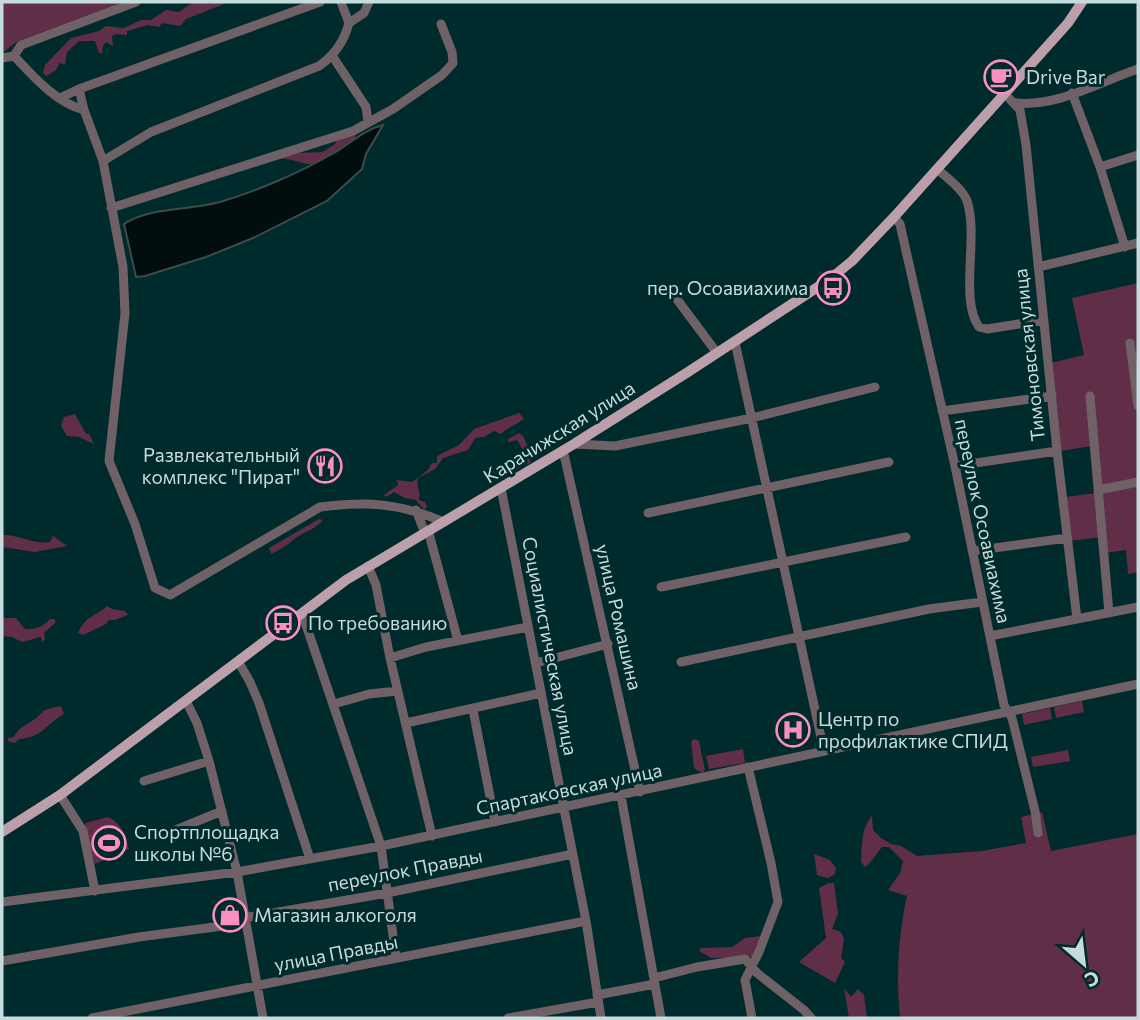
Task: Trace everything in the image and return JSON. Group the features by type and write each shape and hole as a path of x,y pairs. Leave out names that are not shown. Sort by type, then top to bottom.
{"main road":[{"name":"Карачижская улица","path":"2,832 60,795 346,580 573,444 830,279 852,261 894,218 1082,4"}],"street":[{"path":"2,58 14,56 21,45 136,2"},
{"path":"62,97 320,2"},
{"path":"103,161 150,132 301,74 333,57 346,35 349,23 341,2"},
{"path":"349,23 364,12 369,2"},
{"path":"111,208 353,131 393,109 442,75 453,63 452,52 441,24"},
{"path":"14,56 50,92 84,110"},
{"path":"333,57 366,107 368,122"},
{"path":"1004,93 1016,103 1031,105 1138,69"},
{"path":"79,89 103,161 123,267 125,313 110,461 135,524 155,588 170,595 320,507 348,503 400,506 444,522"},
{"path":"1072,93 1100,167 1125,247"},
{"name":"Тимоновская улица","path":"1016,103 1020,110 1026,145 1077,620"},
{"path":"1100,167 1138,155"},
{"path":"937,169 967,202 972,252 971,298 974,319 979,327 987,329 1044,320"},
{"name":"переулок Осоавиахима","path":"894,218 900,224 956,466 1004,705 1012,719 1038,833"},
{"path":"1038,267 1138,243"},
{"path":"676,298 717,353"},
{"path":"735,342 824,751"},
{"path":"1130,343 1138,406"},
{"path":"573,444 615,446 752,418 875,387"},
{"path":"942,411 1052,396"},
{"path":"1090,396 1109,613"},
{"name":"улица Ромашина","path":"563,450 640,792"},
{"path":"956,466 1057,451"},
{"path":"648,513 889,462"},
{"path":"1098,490 1138,482"},
{"name":"Социалистическая улица","path":"501,488 586,921 601,1018"},
{"path":"416,510 427,531 458,641"},
{"path":"661,586 906,537"},
{"path":"972,551 1067,538"},
{"path":"369,566 376,585 390,658 432,836"},
{"path":"681,662 929,608 982,602"},
{"path":"990,636 1138,607"},
{"path":"300,614 334,704 381,846 397,958"},
{"path":"390,658 528,627"},
{"path":"536,663 608,644"},
{"path":"237,661 259,703 310,859"},
{"name":"Спартаковская улица","path":"2,902 237,872 381,846 1138,684"},
{"path":"334,704 369,694 398,691"},
{"path":"406,723 541,693"},
{"path":"186,701 197,723 209,761 237,872 263,1018"},
{"path":"473,710 495,822"},
{"path":"144,781 209,761"},
{"path":"748,768 778,902 745,980 752,1018"},
{"path":"60,795 83,831 95,891"},
{"path":"621,796 662,1018"},
{"path":"166,834 222,811"},
{"name":"переулок Правды","path":"2,961 244,920 573,854"},
{"name":"улица Правды","path":"92,1018 586,921"},
{"path":"508,1018 598,999 655,981 745,959 757,973 811,1018"}],"shaded area":[{"path":"2,2 124,2 18,41 2,53"},
{"path":"193,2 229,2 186,19 180,26 162,23 159,27 148,25 127,31 127,35 116,34 112,36 113,46 106,42 102,53 99,53 95,41 79,41 67,52 65,65 60,63 55,71 46,76 43,73 45,65 71,38 99,31 106,26 124,28 141,20 151,20 166,10 179,12"},
{"path":"383,125 366,154 362,169 327,201 253,238 206,257 136,277 124,224 146,214 223,201 279,181"},
{"path":"356,133 354,140 319,163 279,159 299,153 322,152 337,140"},
{"path":"1138,283 1138,572 1128,574 1126,550 1105,553 1103,537 1069,541 1066,497 1096,493 1091,446 1061,451 1051,363 1084,355 1072,298"},
{"path":"519,413 524,418 501,434 494,431 484,437 475,438 468,450 443,458 435,469 418,478 419,500 425,502 427,507 424,510 416,500 394,492 386,497 384,495 398,485 397,480 412,482 428,470 432,463 437,463 437,456 459,445 474,429"},
{"path":"75,414 94,444 79,437 67,436 61,426 64,417"},
{"path":"519,433 532,456 530,463 496,477 493,466 497,468 524,452 517,440 508,442 508,439"},
{"path":"319,519 323,520 317,526 271,554 269,548"},
{"path":"2,535 44,543 50,542 53,536 67,546 35,552 2,547"},
{"path":"107,606 125,611 128,615 109,620 83,635 78,633 88,619"},
{"path":"2,618 16,618 25,629 39,627 50,619 56,622 44,633 45,639 42,642 41,637 22,642 2,636"},
{"path":"1082,701 1084,712 1056,718 1054,707"},
{"path":"61,706 64,714 39,733 19,739 15,743 8,741 8,738 14,737 44,710"},
{"path":"1050,708 1052,719 1024,725 1022,714"},
{"path":"691,741 699,741 705,770 702,773 694,768"},
{"path":"743,749 745,763 709,769 706,756"},
{"path":"1068,750 1070,761 1033,767 1031,757"},
{"path":"1042,812 1051,851 1138,834 1138,1018 900,1018 899,957 907,896 888,890 900,873 903,861 889,847 882,847 865,867 861,862 862,844 868,821 872,816 873,830 881,838 917,856 982,851 1026,843 1021,817"},
{"name":"Спортплощадка школы №6","path":"108,817 119,826 129,849 95,864 84,827 86,823"},
{"path":"814,854 830,860 836,868 835,874 828,878 817,875"},
{"path":"834,883 838,914 832,929 841,932 844,939 841,958 845,962 835,983 799,962 826,938 819,888"},
{"path":"760,936 752,957 711,958 699,951 701,948 732,947 745,938"},
{"path":"844,988 851,997 858,989 864,995 867,1018 849,1018"}],"place":[{"name":"Drive Bar","path":"1001,77"},
{"name":"пер. Осоавиахима","path":"833,288"},
{"name":"Развлекательный комплекс \"Пират\"","path":"325,466"},
{"name":"По требованию","path":"283,623"},
{"name":"Центр по профилактике СПИД","path":"793,730"},
{"name":"Спортплощадка школы №6","path":"109,843"},
{"name":"Магазин алкоголя","path":"230,915"}]}
